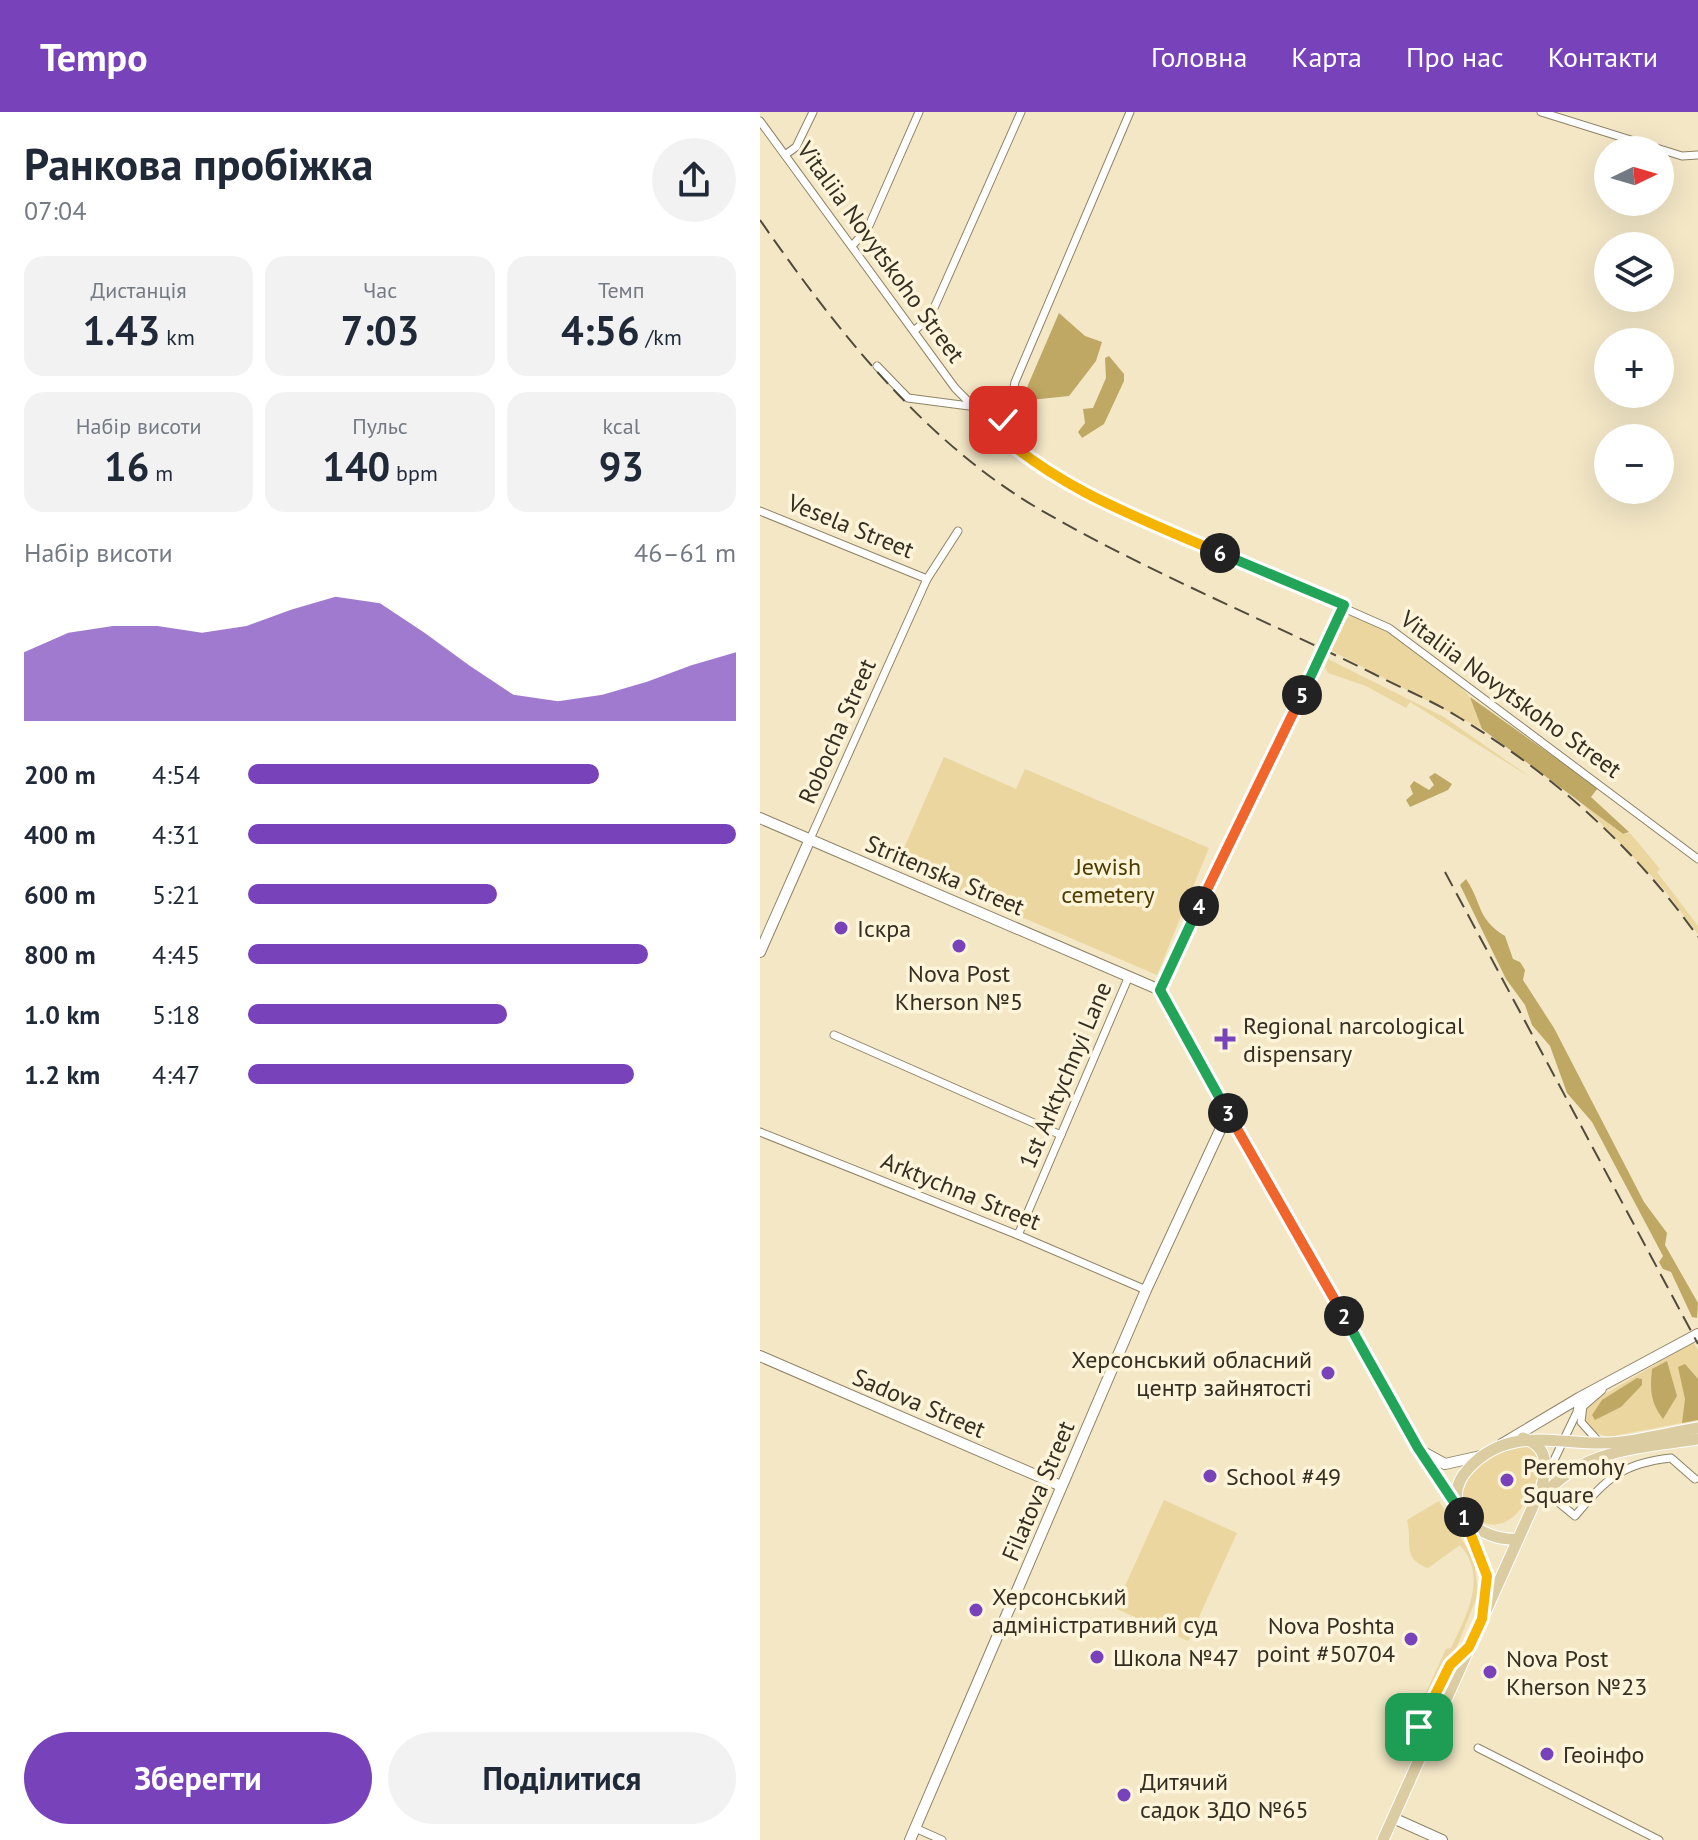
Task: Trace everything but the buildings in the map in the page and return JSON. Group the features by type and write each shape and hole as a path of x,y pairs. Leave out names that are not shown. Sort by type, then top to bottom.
{"main road":[{"path":"1482,1619 1487,1576 1469,1524 1458,1509 1457,1488 1461,1478 1481,1456 1523,1438 1601,1443 1698,1428"},
{"path":"1383,1840 1518,1539 1544,1489 1544,1455 1536,1444 1523,1438"},
{"path":"1544,1489 1595,1457 1698,1439"},
{"path":"1469,1524 1495,1537 1518,1539"}],"street":[{"path":"785,155 796,147 813,112"},
{"path":"852,246 868,228 919,112"},
{"path":"915,330 930,317 1021,112"},
{"path":"995,430 1009,413 1015,382 1130,112"},
{"path":"1541,112 1682,156 1698,155"},
{"name":"Vitaliia Novytskoho Street","path":"760,121 969,406 1045,470 1129,513 1344,605 1421,649 1698,859"},
{"path":"877,366 908,398 969,406"},
{"name":"Vesela Street","path":"760,511 927,579"},
{"name":"Robocha Street","path":"760,952 927,579 958,531"},
{"path":"1344,605 1160,990 1418,1448 1458,1509"},
{"name":"Stritenska Street","path":"760,818 1160,990"},
{"name":"1st Arktychnyi Lane","path":"1018,1235 1129,976"},
{"path":"834,1035 1061,1135"},
{"name":"Filatova Street","path":"910,1840 1146,1290 1221,1128 1233,1121"},
{"name":"Arktychna Street","path":"760,1132 1018,1235 1146,1290"},
{"path":"1501,1445 1698,1334"},
{"name":"Sadova Street","path":"760,1356 1061,1486"},
{"path":"1581,1401 1544,1489 1575,1516 1611,1477 1630,1465 1671,1458 1695,1479"},
{"path":"1581,1401 1581,1422 1601,1443"},
{"path":"1418,1448 1445,1464 1481,1456"},
{"path":"1412,1729 1425,1720 1450,1665 1469,1647"},
{"path":"1478,1748 1659,1840"},
{"path":"1393,1818 1442,1840"},
{"path":"915,1828 942,1840"}],"green space":[{"path":"1351,615 1397,638 1450,677 1471,699 1482,729 1330,650 1343,622"},
{"path":"1328,659 1444,717 1533,779 1410,702 1406,708 1366,686 1328,673 1325,668"},
{"name":"Jewish cemetery","path":"944,757 1016,789 1025,769 1209,848 1157,975 897,864"},
{"path":"1576,797 1622,834 1630,833 1660,869 1657,872 1698,926 1698,934 1662,887"},
{"path":"1693,1342 1698,1350 1698,1420 1608,1437 1591,1431 1583,1417 1590,1403"},
{"path":"1527,1444 1537,1450 1542,1467 1526,1501 1510,1519 1500,1524 1475,1519 1462,1495 1471,1469 1510,1446"},
{"path":"1164,1500 1237,1533 1188,1641 1115,1608"},
{"path":"1439,1501 1474,1560 1478,1594 1456,1649 1447,1657 1421,1712 1417,1712 1446,1649 1451,1648 1463,1622 1474,1583 1473,1570 1460,1545 1428,1568 1411,1555 1407,1520"}],"shaded area":[{"path":"1059,313 1085,336 1102,342 1096,361 1069,396 1030,400 1025,392"},
{"path":"1109,356 1124,374 1124,381 1104,424 1082,438 1078,432 1085,423 1083,409 1093,408 1106,378 1105,358"},
{"path":"1470,697 1598,788 1591,797 1629,832 1623,834 1482,729"},
{"path":"1435,773 1452,784 1448,790 1410,807 1406,800 1413,794 1410,786 1414,781 1429,790 1434,785 1429,777"},
{"path":"1466,879 1484,917 1505,936 1513,959 1520,962 1525,970 1523,980 1554,1028 1644,1202 1667,1233 1665,1245 1698,1303 1697,1318 1692,1317 1671,1272 1663,1269 1659,1262 1663,1256 1592,1122 1567,1093 1550,1046 1532,1025 1525,1005 1506,979 1460,885"},
{"path":"1667,1361 1677,1396 1663,1419 1653,1401 1651,1376 1652,1369"},
{"path":"1685,1364 1698,1379 1698,1420 1682,1423 1685,1399 1678,1367"},
{"path":"1637,1378 1642,1379 1642,1385 1621,1407 1595,1420 1592,1415 1602,1400"}],"railway":[{"path":"760,220 819,301 884,380 957,450 997,481 1080,532 1429,701 1495,740 1560,789 1620,844 1674,904 1698,937"},
{"path":"1445,872 1698,1344"}],"place":[{"name":"Іскра","path":"841,928"},
{"name":"Nova Post Kherson №5","path":"959,946"},
{"name":"Regional narcological dispensary","path":"1225,1039"},
{"name":"Херсонський обласний центр зайнятості","path":"1328,1373"},
{"name":"School #49","path":"1210,1476"},
{"name":"Peremohy Square","path":"1507,1480"},
{"name":"Херсонський адміністративний суд","path":"976,1610"},
{"name":"Nova Poshta point #50704","path":"1411,1639"},
{"name":"Школа №47","path":"1097,1657"},
{"name":"Nova Post Kherson №23","path":"1490,1672"},
{"name":"Геоінфо","path":"1547,1754"},
{"name":"Дитячий садок ЗДО №65","path":"1124,1795"}],"route":[{"path":"1003,420 995,430 1016,450 1045,470 1129,513 1344,605 1323,654 1229,840 1160,990 1418,1448 1447,1497 1469,1524 1484,1564 1487,1587 1482,1619 1469,1647 1450,1665 1419,1727"}]}
